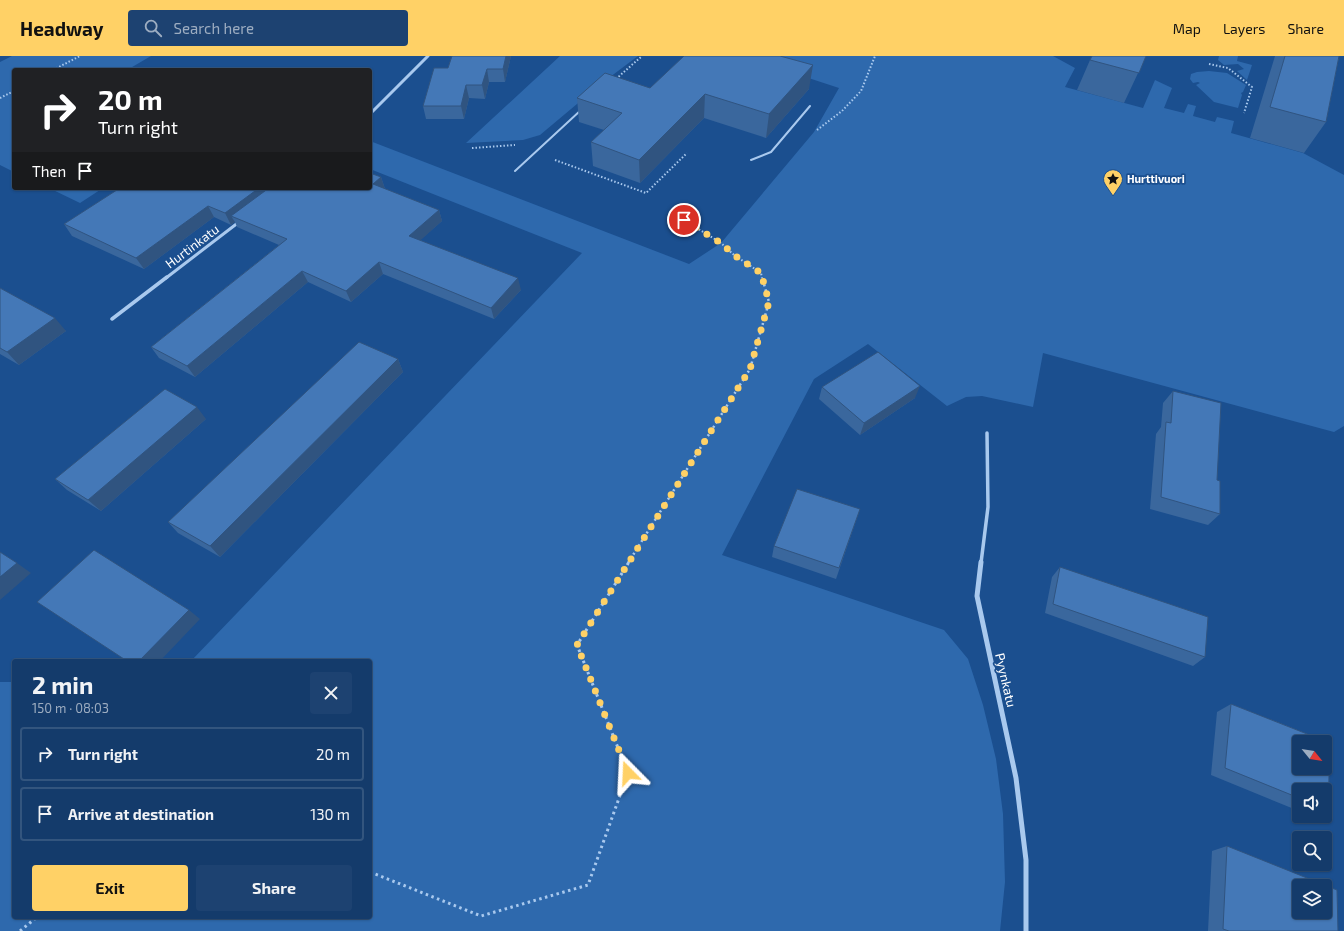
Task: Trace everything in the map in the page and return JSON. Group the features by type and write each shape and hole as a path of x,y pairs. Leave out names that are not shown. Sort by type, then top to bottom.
{"street":[{"path":"372,112 428,56"},
{"name":"Hurtinkatu","path":"112,319 240,222"},
{"name":"Pyynkatu","path":"987,433 988,507 977,596 1016,778 1026,860 1026,931"}],"lane":[{"path":"751,160 771,152 810,106"},
{"path":"514,171 586,107"}],"path":[{"path":"57,68 80,56"},
{"path":"614,81 642,56"},
{"path":"791,128 814,132 842,111 861,91 875,56"},
{"path":"1209,64 1228,68 1252,87 1244,113"},
{"path":"0,98 12,92"},
{"path":"472,148 513,144 646,193 687,153"},
{"path":"372,873 481,916 588,885 628,773 577,645 750,369 769,302 761,273 734,255 721,243 684,220"},
{"path":"20,931 35,919"}],"shaded area":[{"path":"12,56 151,56 130,68 12,68 12,171 0,165 0,62"},
{"path":"560,56 638,56 602,83 540,135 523,140 466,143"},
{"path":"741,56 1053,56 1075,68 1065,87 1143,108 1155,80 1172,88 1164,108 1184,113 1188,104 1196,106 1193,116 1215,122 1217,117 1234,121 1231,133 1303,153 1344,175 1344,426 1334,432 1043,353 1033,407 982,396 966,397 947,406 868,344 814,379 722,555 944,630 968,659 983,705 996,759 1003,814 1005,882 1000,931 0,931 0,682 12,682 12,919 372,919 372,659 193,659 582,253 372,170 372,142 689,264 721,243 814,132 839,88"},
{"path":"1219,56 1238,56 1237,61 1252,65 1247,80 1237,71 1244,69 1238,64 1224,65 1218,60"},
{"path":"1209,71 1227,73 1246,85 1241,93 1242,95 1238,108 1214,102 1196,85 1200,83 1193,83 1190,79 1191,74"},
{"path":"53,190 100,190 80,203"}],"building":[{"path":"452,56 506,56 503,69 487,69 482,85 466,85 461,106 423,106 434,68 448,68"},
{"path":"684,56 780,56 813,65 769,114 705,94 639,160 591,142 622,113 577,98 605,73 650,88"},
{"path":"1092,56 1146,56 1139,73 1090,60"},
{"path":"1285,56 1339,56 1326,122 1270,107"},
{"path":"372,174 381,177 373,184 439,210 409,236 518,278 491,308 379,262 346,291 302,271 187,366 151,347 287,239 231,216 266,190 372,190"},
{"path":"117,190 256,190 225,213 208,206 136,258 64,224"},
{"path":"0,288 55,318 7,352 0,348"},
{"path":"359,342 398,359 210,546 168,522"},
{"path":"878,352 920,386 864,423 822,387"},
{"path":"165,389 197,407 88,500 55,479"},
{"path":"1173,391 1221,403 1217,480 1220,481 1220,514 1161,497 1166,422 1171,423"},
{"path":"797,489 860,509 839,568 774,546"},
{"path":"94,550 189,610 141,659 124,659 37,602"},
{"path":"0,552 17,563 0,577"},
{"path":"1060,567 1208,617 1205,657 1053,604"},
{"path":"1231,704 1310,735 1292,735 1292,775 1329,775 1329,783 1292,783 1292,795 1225,768"},
{"path":"1227,846 1310,879 1292,879 1292,919 1332,919 1332,888 1337,890 1338,931 1229,931 1223,929"}],"place":[{"name":"Hurttivuori","path":"1113,196"}],"route":[{"path":"628,773 577,645 672,496 750,369 769,302 761,273 734,255 721,243 684,220"}]}
